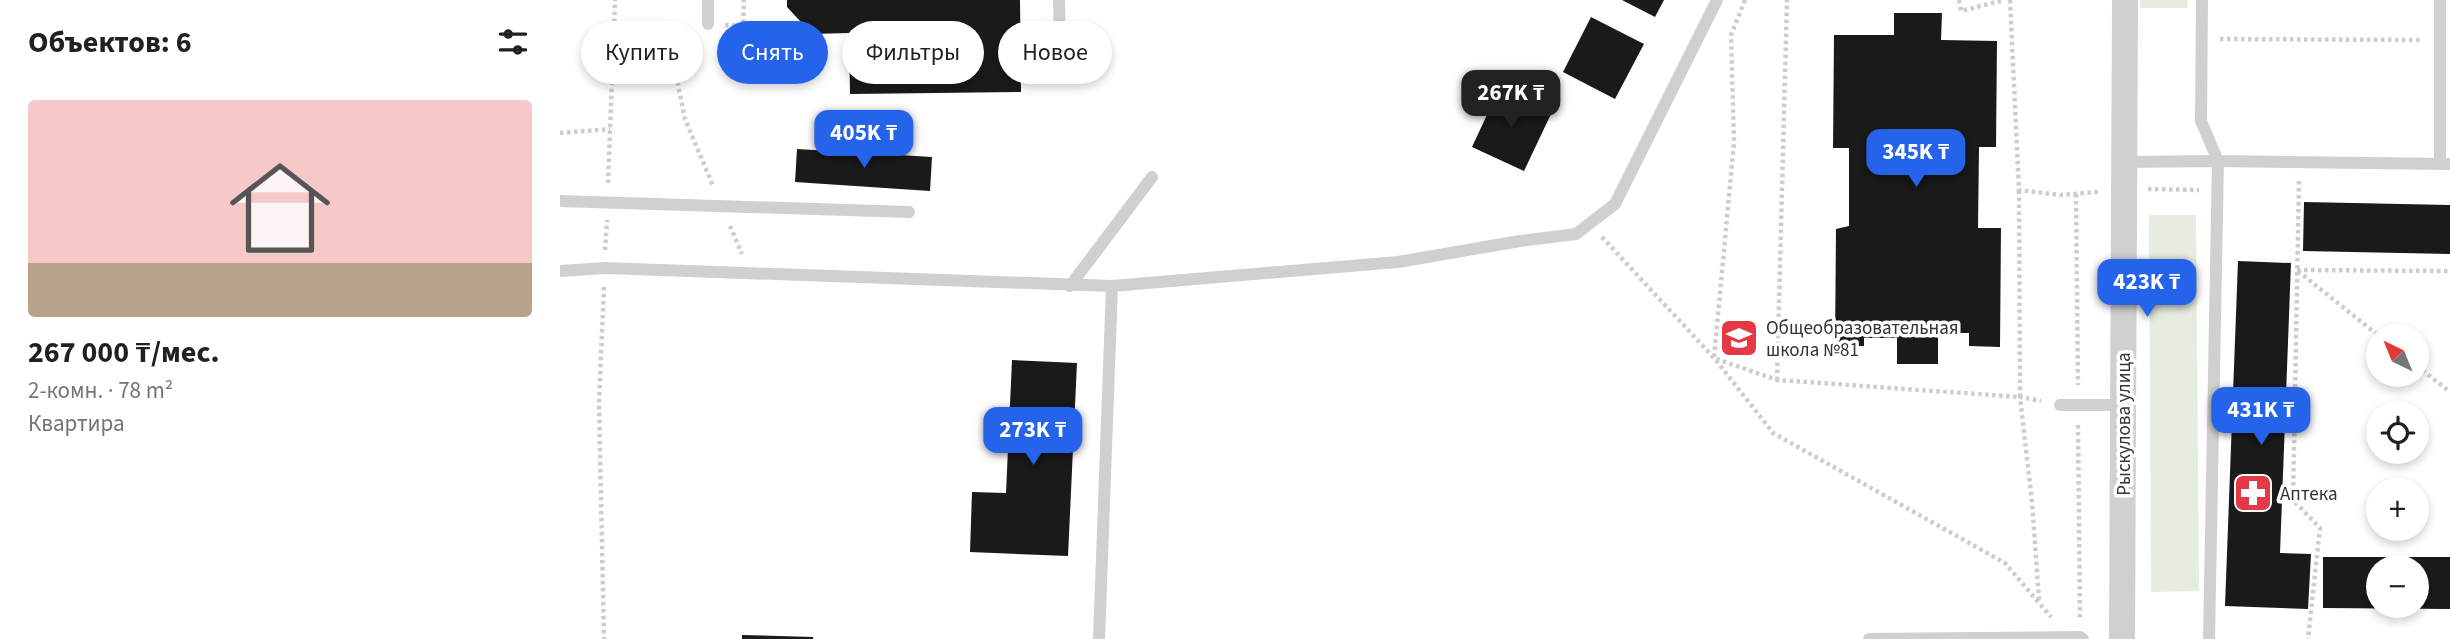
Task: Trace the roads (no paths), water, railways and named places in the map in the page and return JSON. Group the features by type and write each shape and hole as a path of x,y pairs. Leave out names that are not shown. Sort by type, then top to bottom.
{"street":[{"name":"Рыскулова улица","path":"2122,639 2125,0"}],"lane":[{"path":"708,0 708,24"},
{"path":"1059,0 1059,21"},
{"path":"560,271 605,268 1112,286 1398,262 1576,234 1615,204 1717,0"},
{"path":"2202,0 2201,121 2218,162 2209,639"},
{"path":"2125,162 2445,164 2440,0"},
{"path":"1070,286 1152,177"},
{"path":"560,201 908,212"},
{"path":"1099,639 1112,286"},
{"path":"2060,405 2122,405"},
{"path":"1869,639 2082,639"}],"place":[{"name":"Общеобразовательная школа №81","path":"1739,338"},
{"name":"Аптека","path":"2253,493"}]}
